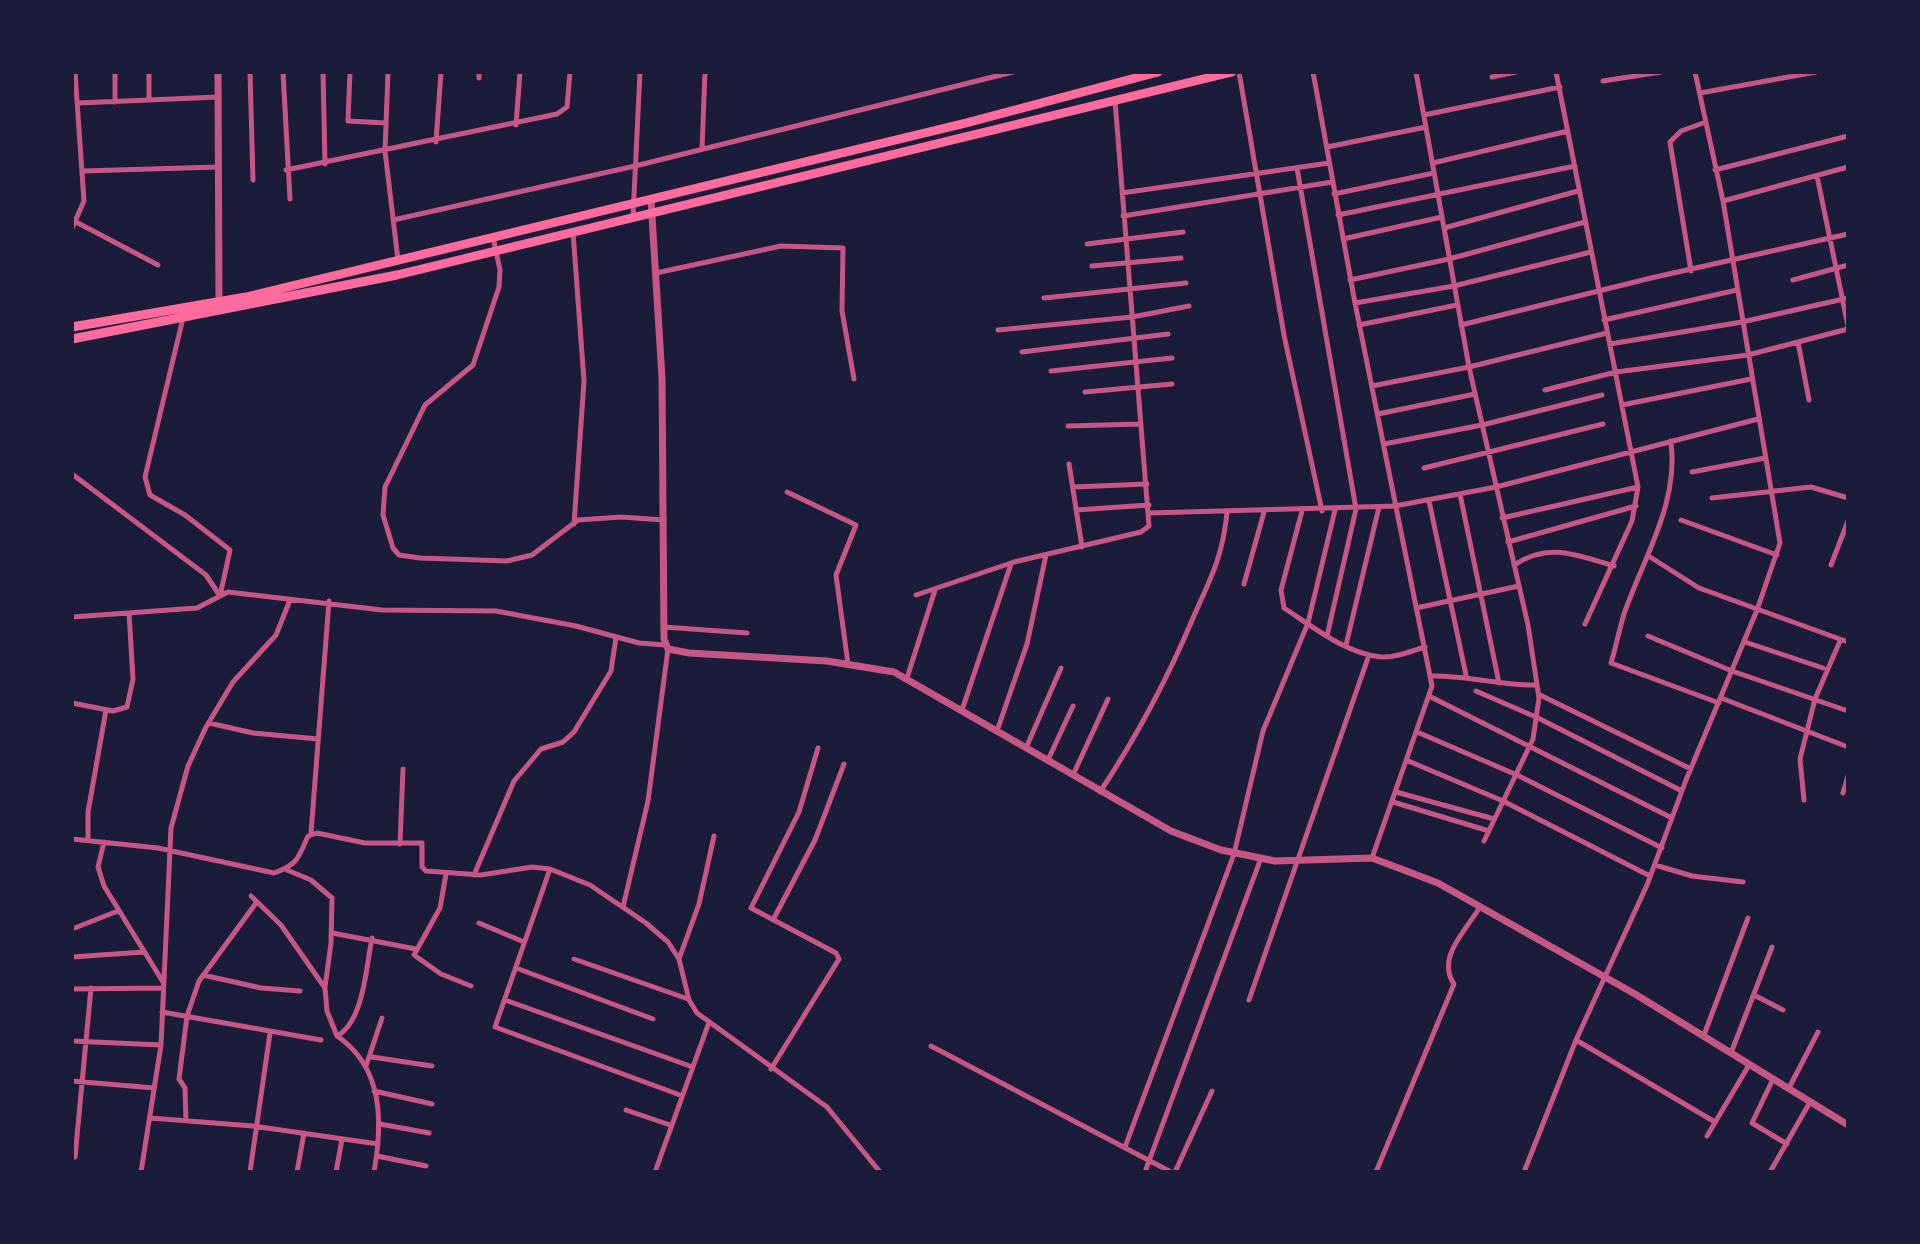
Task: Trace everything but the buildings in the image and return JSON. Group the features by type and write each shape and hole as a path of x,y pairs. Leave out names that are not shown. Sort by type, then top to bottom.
{"highway":[{"path":"72,327 219,302 398,260 651,200 1158,72"},
{"path":"72,339 397,275 1232,72"},
{"path":"1132,79 1136,95"},
{"path":"909,136 912,149"}],"street":[{"path":"75,72 84,201 74,225 158,265"},
{"path":"115,72 115,102"},
{"path":"149,72 149,100"},
{"path":"218,72 219,302"},
{"path":"250,72 253,180"},
{"path":"283,72 290,199"},
{"path":"323,72 325,164"},
{"path":"350,72 348,121 386,123"},
{"path":"388,72 385,151 398,260"},
{"path":"436,142 441,72"},
{"path":"516,125 520,72"},
{"path":"286,170 516,125 563,111 569,99 570,72"},
{"path":"633,216 640,72"},
{"path":"702,149 705,72"},
{"path":"393,220 635,166 1013,72"},
{"path":"1239,72 1258,194 1322,511"},
{"path":"1313,72 1350,280 1431,676 1431,697 1372,858"},
{"path":"1416,72 1469,367 1519,586 1539,694 1538,718 1530,747 1484,841"},
{"path":"1492,77 1516,72"},
{"path":"1556,72 1638,487 1637,506 1614,566 1585,624"},
{"path":"1603,81 1661,72"},
{"path":"1524,1172 1576,1040 1662,848 1777,555 1780,533 1773,490 1751,379 1723,201 1695,72"},
{"path":"1700,93 1816,72"},
{"path":"1424,115 1560,87"},
{"path":"79,103 219,97"},
{"path":"916,595 1012,563 1146,530 1150,513 1137,389 1115,100"},
{"path":"1691,271 1670,142 1681,131 1706,122"},
{"path":"1327,147 1426,127"},
{"path":"1433,163 1568,131"},
{"path":"1715,170 1848,136"},
{"path":"1122,193 1329,163"},
{"path":"1338,215 1575,166"},
{"path":"83,171 219,167"},
{"path":"1723,201 1848,167"},
{"path":"1297,168 1356,509 1327,636"},
{"path":"1334,194 1434,173"},
{"path":"1545,390 1616,372 1748,355 1848,328 1845,298 1817,176"},
{"path":"1123,216 1332,182"},
{"path":"1444,228 1578,191"},
{"path":"623,908 648,801 666,647 662,378 651,200"},
{"path":"1343,239 1442,217"},
{"path":"1350,280 1449,259 1585,222"},
{"path":"573,231 584,381 574,524"},
{"path":"1087,244 1183,232"},
{"path":"1461,325 1848,234"},
{"path":"493,236 499,287 473,365 425,405 385,487 383,515 389,537 399,555 507,561 532,555 574,524 600,517 665,520"},
{"path":"656,273 781,246 843,248 842,311 854,379"},
{"path":"1355,303 1454,286 1591,252"},
{"path":"1092,266 1181,258"},
{"path":"1793,280 1848,265"},
{"path":"1044,298 1186,283"},
{"path":"1604,320 1737,290"},
{"path":"1609,344 1742,322 1845,298"},
{"path":"1359,325 1457,305"},
{"path":"998,330 1132,317 1189,306"},
{"path":"183,318 145,477 150,495 185,515 230,550 220,596"},
{"path":"1372,386 1469,367 1607,333"},
{"path":"1022,352 1168,334"},
{"path":"1798,342 1809,400"},
{"path":"1051,371 1172,358"},
{"path":"1622,405 1751,379"},
{"path":"1085,392 1172,384"},
{"path":"1378,414 1475,394"},
{"path":"1384,444 1482,425 1602,395"},
{"path":"1150,513 1322,511 1429,501 1496,487 1758,419"},
{"path":"1068,426 1141,424"},
{"path":"1424,468 1603,424"},
{"path":"1671,441 1673,474 1650,557 1624,614 1611,663 1848,747"},
{"path":"1692,472 1765,458"},
{"path":"1069,464 1082,547"},
{"path":"72,474 206,575 220,596"},
{"path":"1073,487 1147,484"},
{"path":"1502,518 1638,487"},
{"path":"1712,498 1811,487 1848,498"},
{"path":"787,492 856,525 836,575 848,664"},
{"path":"1460,494 1499,683"},
{"path":"1429,501 1466,675"},
{"path":"1076,510 1149,505"},
{"path":"1508,542 1637,506"},
{"path":"1346,645 1379,507"},
{"path":"1125,1147 1234,854 1268,715 1308,623 1335,510"},
{"path":"1302,511 1280,597 1284,608 1327,636 1369,655 1389,657 1425,647"},
{"path":"1244,584 1264,512"},
{"path":"1100,792 1133,741 1170,673 1223,551 1227,513"},
{"path":"1681,520 1777,555"},
{"path":"1831,565 1848,521"},
{"path":"1514,565 1534,554 1557,550 1614,566"},
{"path":"997,731 1027,644 1046,555"},
{"path":"1650,557 1699,588 1848,642"},
{"path":"962,710 1012,563"},
{"path":"1416,608 1519,586"},
{"path":"907,678 936,589"},
{"path":"72,617 197,608 220,596 235,593 329,601 382,610 496,611 689,653 883,669 907,678 1171,831 1234,854 1261,858 1298,862 1372,858 1438,883 1704,1035 1848,1125"},
{"path":"141,1172 161,1045 171,828 183,781 209,723 233,682 276,635 290,600"},
{"path":"72,839 170,850 274,873 287,870 298,859 311,833 329,601"},
{"path":"72,703 122,710 129,701 133,679 129,613"},
{"path":"664,627 747,633"},
{"path":"1648,636 1732,671 1848,711"},
{"path":"474,875 514,781 541,749 563,742 574,732 611,671 616,637"},
{"path":"1804,800 1800,759 1815,699 1840,641"},
{"path":"1745,642 1823,668"},
{"path":"1249,1000 1369,655"},
{"path":"1025,748 1061,668"},
{"path":"1431,676 1466,675 1499,683 1537,685"},
{"path":"1476,691 1538,718 1682,791"},
{"path":"1539,694 1691,769"},
{"path":"1431,697 1672,818"},
{"path":"1073,776 1108,699"},
{"path":"1047,761 1073,706"},
{"path":"88,840 88,812 106,710"},
{"path":"209,723 253,733 318,739"},
{"path":"1417,732 1517,775 1662,848"},
{"path":"771,1069 839,959 836,953 751,908 799,812 818,748"},
{"path":"1406,760 1503,801 1650,876"},
{"path":"773,920 815,840 844,764"},
{"path":"400,844 403,769"},
{"path":"1843,793 1848,776"},
{"path":"1396,792 1494,819"},
{"path":"1393,802 1489,831"},
{"path":"311,833 400,844 422,843 423,869 446,874 474,875 526,867 550,869 590,885 662,936 679,959 689,1000 708,1025 827,1107 880,1172"},
{"path":"679,959 699,904 714,836"},
{"path":"104,842 100,876 163,985"},
{"path":"1145,1172 1261,858"},
{"path":"1655,865 1692,876 1743,882"},
{"path":"550,869 495,1027 680,1095"},
{"path":"287,870 311,880 332,898 332,933 325,988 327,1011 337,1036 363,1058 373,1090 380,1124 374,1172"},
{"path":"446,874 440,908 416,949 415,958 441,974 471,986"},
{"path":"251,896 281,925 325,988"},
{"path":"186,1121 185,1088 179,1079 187,1016 203,975 256,903"},
{"path":"1376,1172 1454,984 1448,976 1449,955 1480,907"},
{"path":"72,929 118,911"},
{"path":"1704,1035 1748,918"},
{"path":"479,923 524,942"},
{"path":"332,933 372,938 416,949"},
{"path":"337,1036 347,1030 355,1013 372,938"},
{"path":"1731,1053 1772,947"},
{"path":"72,957 145,952"},
{"path":"574,959 689,1000"},
{"path":"516,968 653,1019"},
{"path":"203,975 300,991"},
{"path":"72,989 163,985"},
{"path":"75,1157 89,1042 91,988"},
{"path":"1754,995 1783,1010"},
{"path":"505,1000 690,1066"},
{"path":"162,1012 321,1040"},
{"path":"366,1067 372,1057 382,1018"},
{"path":"655,1172 690,1066 708,1025"},
{"path":"1789,1088 1818,1032"},
{"path":"250,1172 270,1033"},
{"path":"1576,1040 1715,1122"},
{"path":"72,1041 161,1045"},
{"path":"931,1046 1173,1172 1212,1091"},
{"path":"372,1057 432,1066"},
{"path":"1707,1136 1749,1065"},
{"path":"1773,1079 1752,1123 1787,1144"},
{"path":"72,1081 154,1088"},
{"path":"373,1090 432,1104"},
{"path":"1770,1172 1810,1102"},
{"path":"626,1110 670,1125"},
{"path":"150,1118 256,1127 378,1144"},
{"path":"380,1124 429,1133"},
{"path":"297,1172 304,1133"},
{"path":"336,1172 342,1139"},
{"path":"377,1156 426,1166"}]}
